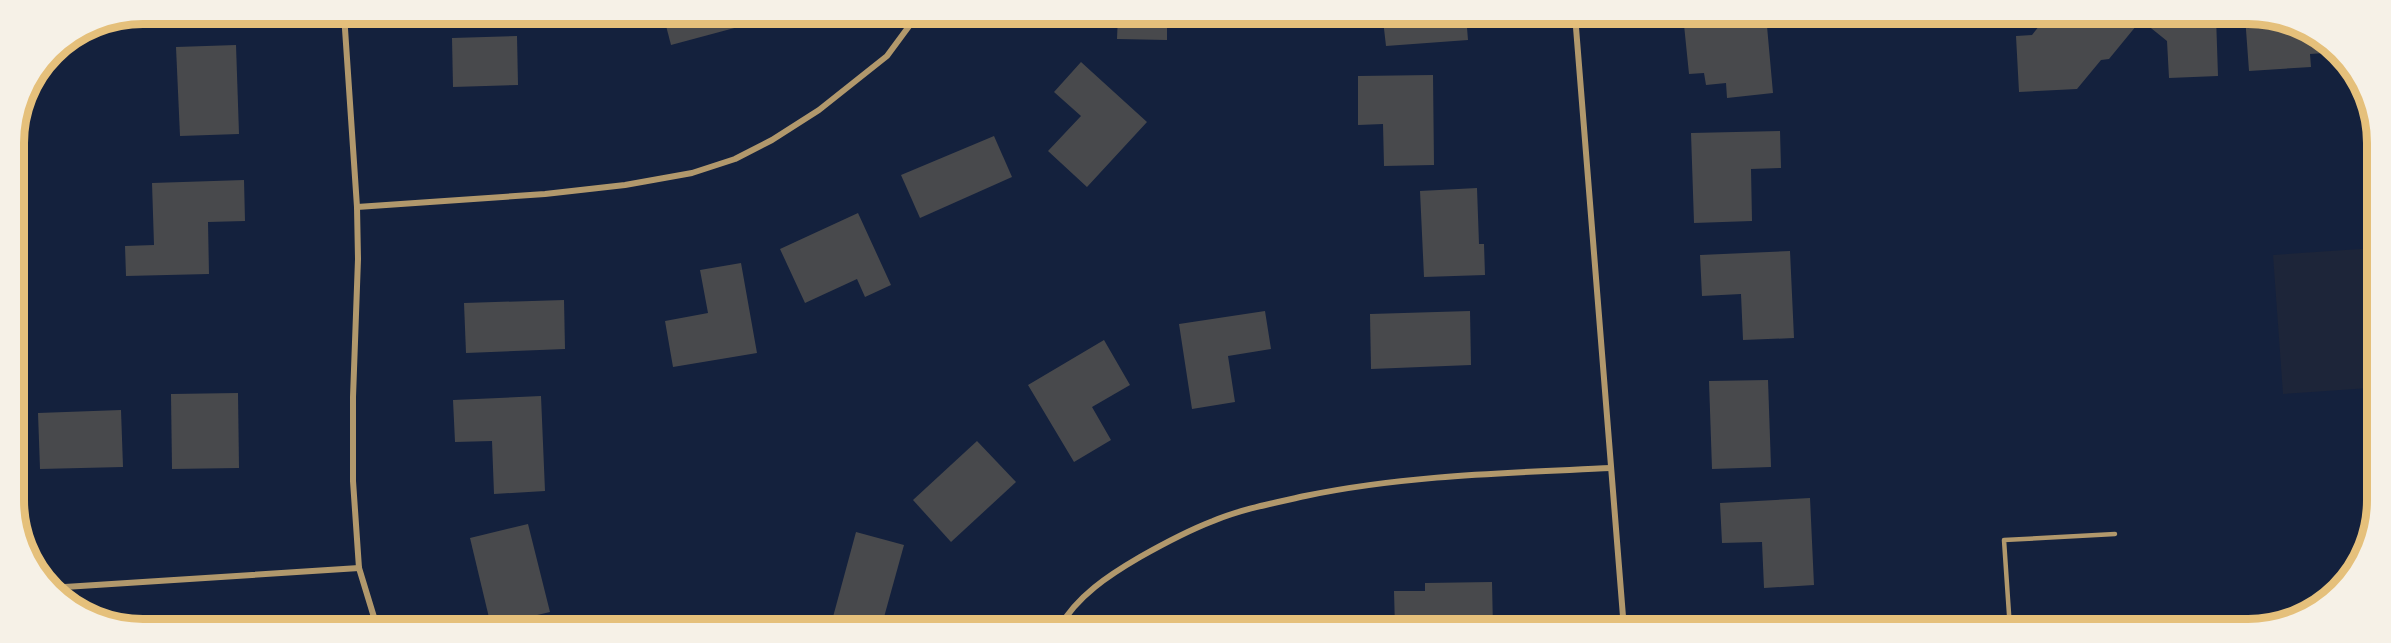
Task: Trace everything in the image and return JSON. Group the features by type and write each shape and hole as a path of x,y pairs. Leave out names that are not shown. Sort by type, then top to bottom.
{"street":[{"path":"345,24 357,207 358,259 352,397 353,481 359,568 375,619"},
{"path":"357,207 545,194 625,185 692,173 735,159 772,140 836,97 888,56 911,24"},
{"path":"1576,24 1623,619"},
{"path":"1066,619 1081,600 1112,573 1168,541 1215,520 1280,501 1351,487 1432,477 1611,468"},
{"path":"63,587 359,568"}],"lane":[{"path":"2009,619 2004,540 2115,534"}],"shaded area":[{"path":"2367,249 2367,388 2283,394 2273,255"}],"building":[{"path":"666,24 749,24 671,45"},
{"path":"1118,24 1167,24 1167,40 1117,39"},
{"path":"1383,24 1467,24 1468,40 1386,46"},
{"path":"1684,24 1767,24 1773,93 1727,98 1726,83 1706,85 1704,73 1689,74"},
{"path":"2041,24 2138,24 2109,59 2101,60 2077,89 2019,92 2016,36 2032,35"},
{"path":"2146,24 2216,24 2218,76 2169,78 2167,41"},
{"path":"2246,24 2286,30 2308,40 2325,53 2310,54 2311,67 2249,71"},
{"path":"517,36 518,85 453,87 452,38"},
{"path":"236,45 239,134 180,136 176,47"},
{"path":"1081,62 1147,122 1087,187 1048,151 1081,116 1054,92"},
{"path":"1433,75 1434,165 1384,166 1383,124 1358,125 1358,76"},
{"path":"1780,131 1781,168 1751,169 1752,221 1694,223 1691,133"},
{"path":"994,136 1012,177 920,218 901,175"},
{"path":"244,180 245,221 208,222 209,274 126,276 125,246 154,245 152,183"},
{"path":"1477,188 1479,244 1484,244 1485,275 1424,277 1420,191"},
{"path":"858,213 891,285 865,297 857,279 805,303 780,249"},
{"path":"1790,251 1794,338 1743,340 1741,294 1702,296 1700,255"},
{"path":"741,263 757,353 673,367 665,321 708,313 700,270"},
{"path":"564,300 565,349 466,353 464,303"},
{"path":"1265,311 1271,349 1228,356 1235,402 1192,409 1179,324"},
{"path":"1470,311 1471,365 1371,369 1370,314"},
{"path":"1104,340 1130,385 1092,407 1111,440 1074,462 1028,385"},
{"path":"1768,380 1771,467 1712,469 1709,381"},
{"path":"238,393 239,468 172,469 171,394"},
{"path":"541,396 545,491 494,494 492,441 455,442 453,400"},
{"path":"121,410 123,467 40,469 38,413"},
{"path":"977,441 1016,482 951,542 913,500"},
{"path":"1810,498 1814,585 1764,588 1762,542 1722,543 1720,503"},
{"path":"528,524 550,612 520,619 489,619 470,538"},
{"path":"856,532 904,545 883,619 832,619"},
{"path":"1492,582 1493,619 1395,619 1394,591 1425,591 1425,583"}]}
